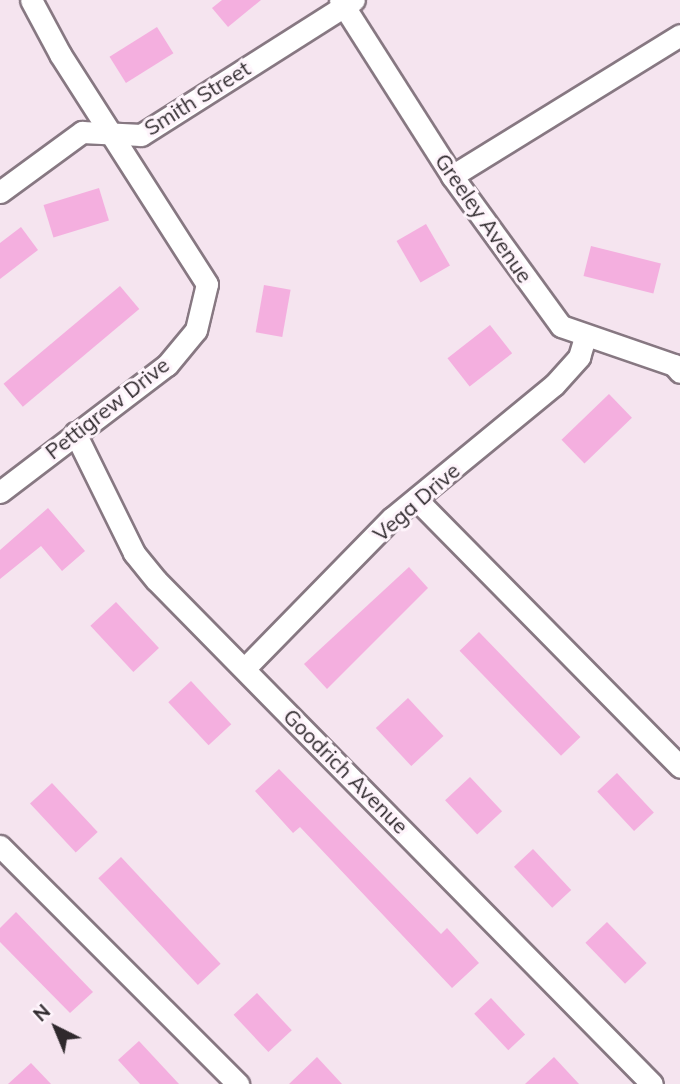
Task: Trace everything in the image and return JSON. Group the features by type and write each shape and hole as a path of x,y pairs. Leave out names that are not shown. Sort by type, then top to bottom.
{"street":[{"name":"Pettigrew Drive","path":"0,492 167,365 196,330 207,284 199,267 111,133 31,0"},
{"name":"Smith Street","path":"0,192 82,132 141,135 346,2"},
{"name":"Greeley Avenue","path":"346,2 453,176 561,326 585,337 674,365 680,372"},
{"path":"453,176 680,35"},
{"name":"Vega Drive","path":"245,668 416,499 554,385 579,357 585,337"},
{"name":"Goodrich Avenue","path":"75,433 134,552 652,1084"},
{"path":"416,499 680,767"},
{"path":"0,846 239,1084"}],"building":[{"path":"222,0 261,0 228,27 212,8"},
{"path":"157,27 173,53 126,83 110,57"},
{"path":"99,188 109,221 53,237 44,205"},
{"path":"426,224 450,266 421,283 397,241"},
{"path":"21,227 38,250 0,279 0,243"},
{"path":"591,246 661,263 653,293 584,276"},
{"path":"264,285 291,290 282,337 256,332"},
{"path":"120,286 139,309 23,407 4,384"},
{"path":"490,325 512,353 470,387 447,358"},
{"path":"609,394 632,418 584,464 562,440"},
{"path":"48,508 85,551 62,571 41,546 0,579 0,550"},
{"path":"409,567 428,588 327,689 304,664"},
{"path":"116,602 159,648 133,672 90,626"},
{"path":"479,632 580,737 561,756 460,651"},
{"path":"191,681 231,724 209,745 168,702"},
{"path":"408,698 443,736 411,766 376,728"},
{"path":"279,769 441,934 447,928 479,963 452,988 300,827 293,833 255,791"},
{"path":"617,773 654,812 634,831 597,791"},
{"path":"470,777 502,811 477,835 445,800"},
{"path":"52,783 98,832 76,852 30,803"},
{"path":"533,849 571,890 552,908 514,867"},
{"path":"121,857 221,964 198,985 98,878"},
{"path":"16,912 93,992 70,1013 0,942 0,928"},
{"path":"607,922 647,963 625,984 585,943"},
{"path":"257,993 292,1030 268,1052 234,1015"},
{"path":"491,998 525,1035 508,1050 474,1014"},
{"path":"139,1041 179,1084 140,1084 118,1060"},
{"path":"317,1057 342,1084 289,1084"},
{"path":"554,1057 579,1084 525,1084"},
{"path":"31,1063 51,1084 8,1084"}]}
